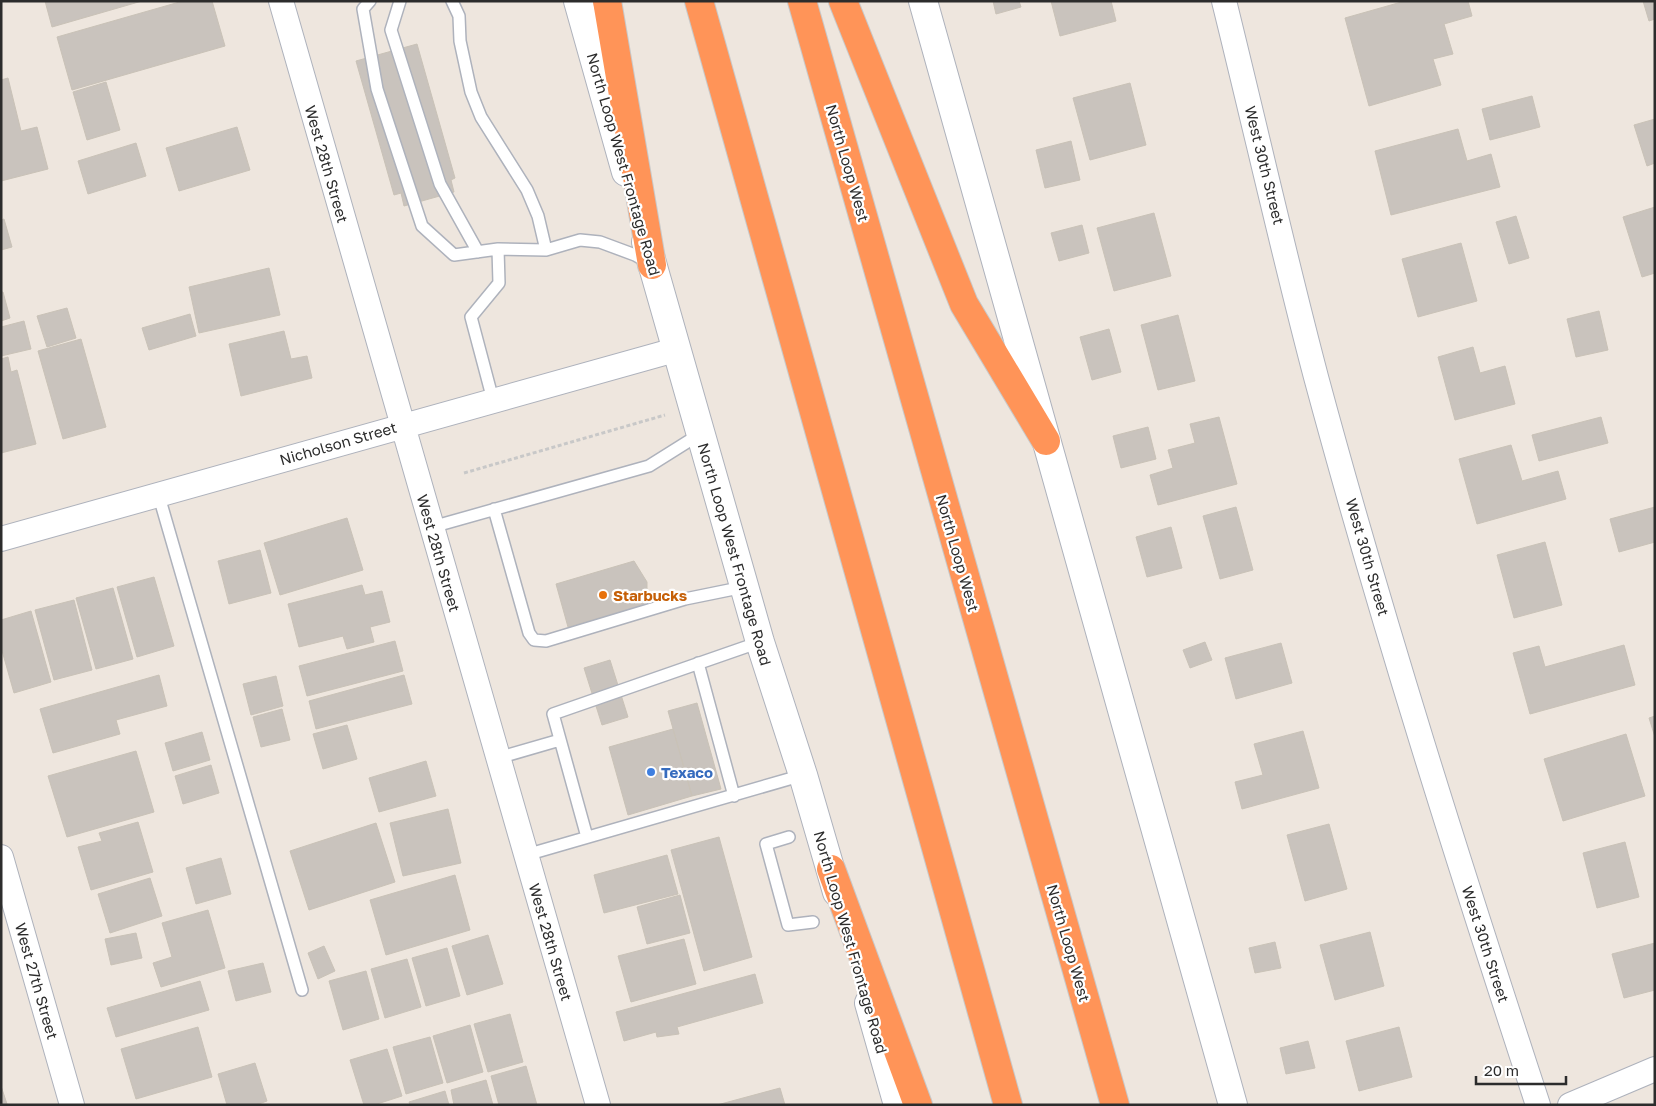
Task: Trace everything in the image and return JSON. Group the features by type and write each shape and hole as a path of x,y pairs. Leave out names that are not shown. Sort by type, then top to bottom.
{"highway":[{"path":"607,1 652,265"},
{"path":"699,1 1008,1105"},
{"name":"North Loop West","path":"802,1 1115,1105"},
{"path":"843,1 964,304 1046,441"},
{"path":"831,869 918,1105"}],"main road":[{"name":"North Loop West Frontage Road","path":"578,1 675,350 760,642 831,869 898,1105"},
{"path":"923,1 1233,1105"}],"street":[{"name":"West 28th Street","path":"280,1 598,1105"},
{"name":"West 30th Street","path":"1224,1 1324,404 1478,924 1538,1105"},
{"name":"Nicholson Street","path":"1,539 158,493 675,350"},
{"name":"West 27th Street","path":"1,857 72,1105"},
{"path":"1570,1105 1655,1069"}],"lane":[{"path":"370,1 363,10 377,89 422,226 454,255 498,249 546,250 580,240 600,242 635,255 652,265"},
{"path":"400,1 390,30 440,184 478,252"},
{"path":"452,1 459,16 460,41 471,92 481,117 527,190 538,216 546,250"},
{"path":"493,400 471,317 499,284 498,249"},
{"path":"432,526 649,466 700,434"},
{"path":"158,493 302,990"},
{"path":"494,509 529,634 534,640 546,641 685,599 744,587"},
{"path":"587,837 553,714 760,642"},
{"path":"698,664 734,796"},
{"path":"498,758 560,740"},
{"path":"526,855 803,775"},
{"path":"789,837 766,844 788,925 813,922"}],"path":[{"path":"464,473 671,413"}],"building":[{"path":"45,1 142,1 52,27"},
{"path":"183,1 212,1 225,46 72,90 57,37"},
{"path":"993,1 1019,1 1021,7 996,14"},
{"path":"1051,1 1111,1 1116,21 1060,36"},
{"path":"1405,1 1468,1 1472,16 1444,24 1453,54 1433,59 1441,85 1369,106 1345,18"},
{"path":"1643,1 1655,1 1655,19 1649,21"},
{"path":"417,44 455,178 451,180 454,192 404,206 401,193 394,195 356,61"},
{"path":"8,78 21,131 37,127 48,169 1,181 1,80"},
{"path":"106,82 120,130 87,140 73,92"},
{"path":"1130,83 1146,145 1090,160 1073,98"},
{"path":"1532,96 1540,127 1490,140 1482,109"},
{"path":"1655,119 1655,163 1647,166 1634,125"},
{"path":"237,127 250,170 179,191 166,148"},
{"path":"1458,129 1467,161 1491,154 1500,187 1391,215 1375,151"},
{"path":"1071,141 1080,180 1045,188 1036,150"},
{"path":"136,143 146,176 88,194 78,161"},
{"path":"1655,207 1655,273 1642,277 1623,217"},
{"path":"1154,213 1171,276 1114,291 1097,228"},
{"path":"1516,216 1529,258 1509,264 1496,222"},
{"path":"4,219 12,247 1,250 1,220"},
{"path":"1082,225 1089,253 1059,261 1051,233"},
{"path":"1461,243 1477,301 1418,317 1402,259"},
{"path":"269,268 280,315 199,333 189,287"},
{"path":"1,292 3,292 10,318 1,321"},
{"path":"67,308 76,338 47,347 37,316"},
{"path":"1599,311 1608,350 1576,357 1567,319"},
{"path":"190,314 196,336 149,350 142,328"},
{"path":"1178,315 1195,381 1158,390 1141,325"},
{"path":"24,321 31,349 1,356 1,327"},
{"path":"1109,329 1121,372 1092,380 1080,337"},
{"path":"284,331 291,359 307,356 312,378 241,396 229,344"},
{"path":"81,339 106,427 63,439 38,351"},
{"path":"1473,347 1480,373 1505,366 1515,404 1455,420 1438,357"},
{"path":"8,357 11,372 17,370 36,444 1,453 1,359"},
{"path":"1219,417 1237,484 1158,505 1150,475 1173,468 1168,450 1195,443 1190,424"},
{"path":"1601,417 1608,443 1539,461 1532,435"},
{"path":"1148,427 1156,459 1121,468 1113,436"},
{"path":"1511,445 1522,481 1558,471 1566,499 1477,524 1459,459"},
{"path":"1236,507 1253,570 1220,579 1203,516"},
{"path":"1655,507 1655,542 1619,552 1610,519"},
{"path":"347,518 363,570 280,595 264,543"},
{"path":"1171,527 1182,568 1147,577 1136,537"},
{"path":"1545,542 1562,605 1514,618 1497,555"},
{"path":"260,550 271,593 229,604 218,561"},
{"name":"Starbucks","path":"634,561 647,582 647,604 568,627 556,584"},
{"path":"154,577 174,646 137,657 117,587"},
{"path":"362,585 365,595 382,591 390,622 370,627 374,642 347,649 343,636 299,647 288,604"},
{"path":"113,588 133,659 96,669 76,598"},
{"path":"74,600 92,670 54,680 35,610"},
{"path":"31,611 51,682 14,693 1,647 1,620"},
{"path":"395,641 403,671 307,696 299,666"},
{"path":"1205,642 1212,660 1190,668 1183,650"},
{"path":"1281,643 1292,683 1236,699 1225,658"},
{"path":"1624,645 1635,685 1530,714 1513,653 1539,646 1545,667"},
{"path":"610,660 628,717 602,725 584,668"},
{"path":"159,675 167,706 116,720 120,734 53,753 40,709"},
{"path":"404,675 412,704 316,729 309,701"},
{"path":"276,676 283,706 251,715 243,684"},
{"name":"Texaco","path":"697,703 721,789 692,796 668,711"},
{"path":"282,709 290,740 261,747 253,717"},
{"path":"1655,716 1655,737 1649,718"},
{"path":"347,725 357,759 323,769 313,734"},
{"name":"Texaco","path":"673,729 692,796 628,815 609,747"},
{"path":"1303,731 1319,788 1242,809 1235,782 1263,775 1254,744"},
{"path":"202,732 210,760 173,771 165,743"},
{"path":"1626,734 1645,796 1563,821 1544,759"},
{"path":"136,751 154,812 67,837 48,776"},
{"path":"426,761 436,796 379,812 369,778"},
{"path":"211,765 219,793 183,804 175,776"},
{"path":"448,809 461,863 403,876 390,823"},
{"path":"138,822 153,872 91,890 78,847 102,841 99,833"},
{"path":"376,823 395,882 309,910 290,851"},
{"path":"1329,824 1347,889 1305,901 1287,835"},
{"path":"719,837 752,957 704,971 671,850"},
{"path":"1625,842 1639,897 1597,908 1583,853"},
{"path":"667,855 678,894 604,913 594,875"},
{"path":"221,858 231,894 196,904 186,868"},
{"path":"455,875 470,930 386,955 370,900"},
{"path":"150,878 162,916 110,933 98,894"},
{"path":"680,895 690,933 647,944 637,907"},
{"path":"208,910 225,968 161,987 153,963 172,957 162,923"},
{"path":"1370,932 1384,986 1335,1000 1320,945"},
{"path":"136,933 142,958 111,965 105,939"},
{"path":"488,935 503,984 467,995 452,946"},
{"path":"684,939 696,984 631,1002 618,956"},
{"path":"1275,942 1281,968 1255,973 1249,948"},
{"path":"1655,943 1655,990 1624,998 1612,954"},
{"path":"324,946 335,971 318,979 308,953"},
{"path":"447,948 460,996 426,1006 412,958"},
{"path":"407,959 421,1007 385,1018 371,969"},
{"path":"263,963 271,992 236,1001 228,971"},
{"path":"366,971 379,1019 343,1030 329,981"},
{"path":"755,974 763,1003 677,1027 679,1034 657,1037 656,1032 624,1041 616,1012"},
{"path":"200,981 209,1010 116,1037 107,1008"},
{"path":"510,1014 523,1062 488,1072 474,1024"},
{"path":"470,1025 483,1072 447,1083 433,1036"},
{"path":"198,1027 212,1077 136,1099 121,1049"},
{"path":"1399,1027 1412,1077 1359,1091 1346,1041"},
{"path":"430,1037 443,1083 406,1094 393,1047"},
{"path":"1308,1041 1315,1068 1286,1074 1280,1048"},
{"path":"387,1049 402,1096 374,1105 364,1105 350,1060"},
{"path":"255,1063 267,1101 256,1105 227,1105 218,1074"},
{"path":"526,1066 537,1105 499,1105 491,1076"},
{"path":"486,1080 493,1105 454,1105 451,1090"},
{"path":"1,1086 7,1104 3,1105 1,1105"},
{"path":"780,1088 785,1105 717,1105"},
{"path":"445,1091 449,1105 410,1105 409,1102"}],"place":[{"name":"Starbucks","path":"603,595"},
{"name":"Texaco","path":"651,772"}]}
